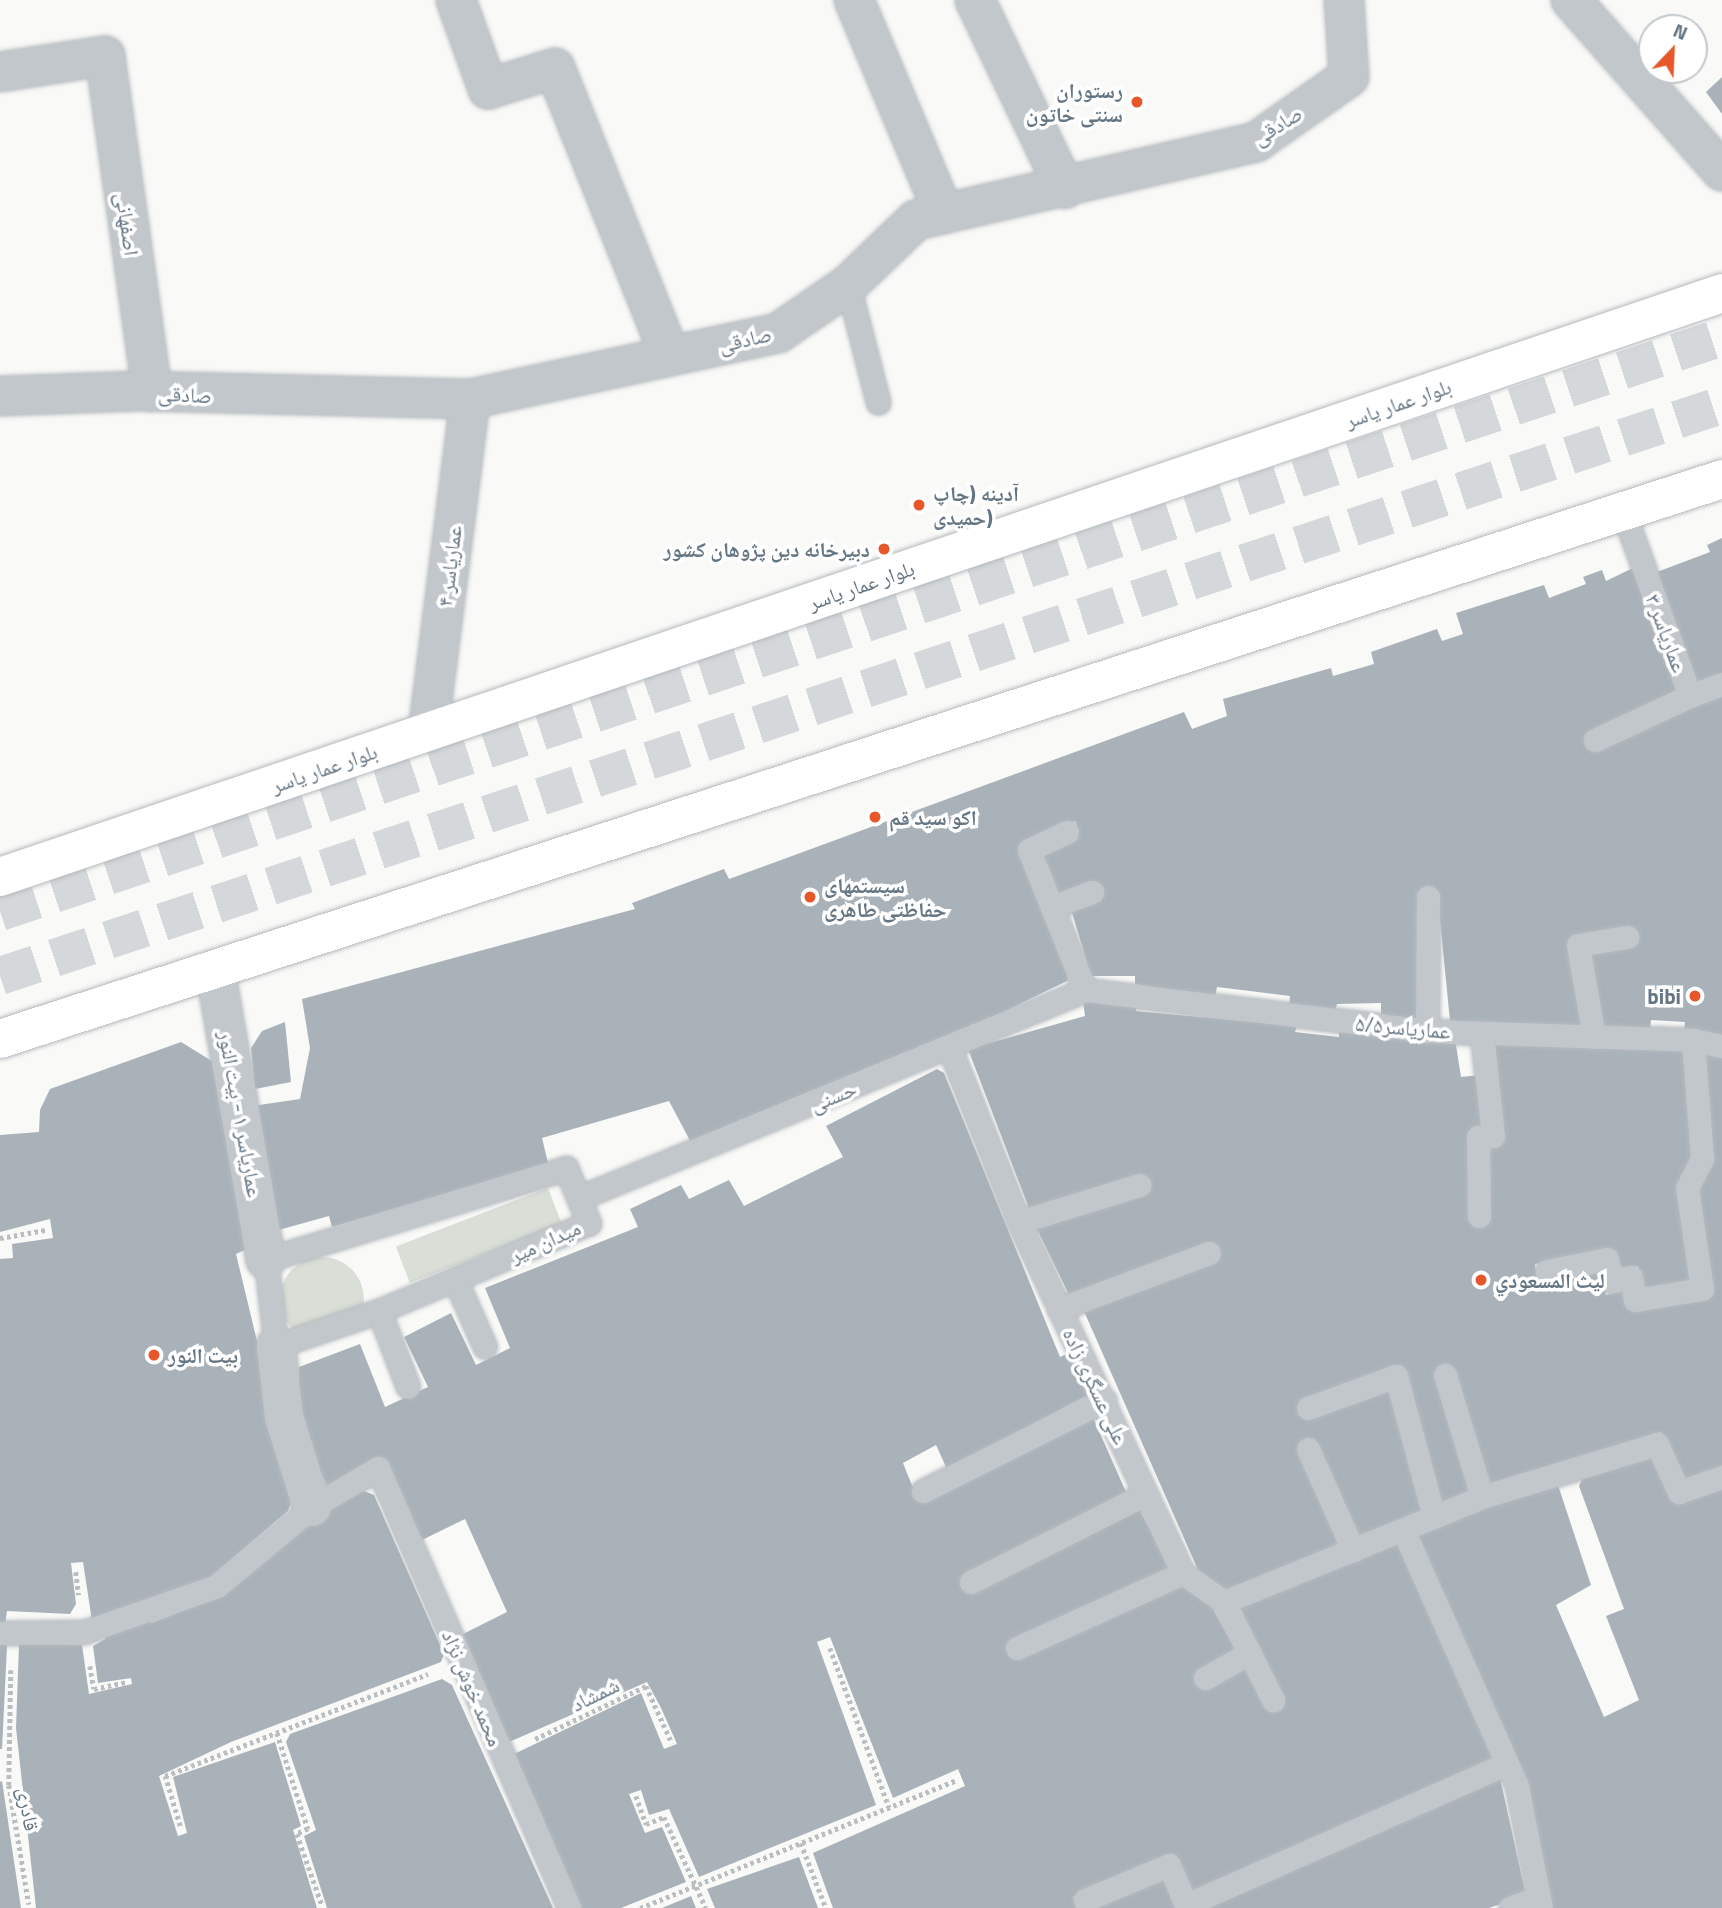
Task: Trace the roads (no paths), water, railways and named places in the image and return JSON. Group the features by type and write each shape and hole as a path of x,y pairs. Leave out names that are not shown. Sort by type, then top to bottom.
{"main road":[{"name":"بلوار عمار یاسر","path":"0,877 1722,293"},
{"path":"0,1040 1722,479"}],"street":[{"path":"456,0 488,89 555,68 670,356"},
{"path":"854,0 944,214"},
{"path":"975,0 1065,189"},
{"name":"صادقی","path":"0,396 152,392 470,399 778,333 848,285 916,220 1065,189 1256,142 1349,77 1344,0"},
{"path":"1572,0 1722,171"},
{"name":"اصفهانی","path":"0,72 104,56 152,392"},
{"name":"عماریاسر ۴","path":"428,733 470,399"},
{"name":"عماریاسر ۱ - بیت النور","path":"215,969 266,1259"},
{"path":"276,1346 284,1417 312,1507"}],"lane":[{"path":"848,285 878,402"},
{"name":"عماریاسر ۳","path":"1595,740 1690,696 1623,511"},
{"path":"1690,696 1719,685"},
{"path":"1067,832 1029,850 1085,990"},
{"path":"1052,906 1091,892"},
{"path":"1427,897 1427,1031"},
{"path":"1594,1037 1578,945 1627,937"},
{"name":"عماریاسر۵/۵","path":"1085,990 1427,1031 1693,1040 1722,1046"},
{"name":"حسنی","path":"579,1198 950,1049 1085,990"},
{"path":"1479,1216 1478,1137 1493,1136 1482,1033"},
{"path":"1546,1271 1607,1259 1612,1280 1631,1277 1635,1300 1702,1289 1687,1188 1702,1158 1693,1040"},
{"name":"علی عسگری زاده","path":"950,1049 1019,1222 1105,1400 1145,1494 1183,1573 1224,1602 1273,1700"},
{"name":"میدان میر","path":"266,1259 566,1168 589,1223 379,1311 276,1346"},
{"path":"1019,1222 1139,1185"},
{"path":"1059,1309 1209,1253"},
{"path":"266,1259 276,1346"},
{"path":"456,1279 485,1347"},
{"path":"379,1311 408,1387"},
{"path":"1445,1375 1482,1497"},
{"path":"1308,1408 1396,1376 1434,1517"},
{"path":"923,1491 1105,1400"},
{"path":"1224,1602 1482,1497 1657,1444 1678,1492 1722,1477"},
{"path":"1308,1449 1353,1550"},
{"name":"محمد خوش نژاد","path":"312,1507 378,1468 569,1908"},
{"path":"971,1582 1145,1494"},
{"path":"6,1633 84,1632 216,1586 312,1507"},
{"path":"1403,1530 1517,1786 1540,1903 1510,1908"},
{"path":"1017,1648 1183,1573"},
{"path":"1205,1678 1249,1653"},
{"path":"1085,1900 1169,1865 1186,1905 1506,1764"}],"tunnel":[{"path":"0,912 1722,337"},
{"path":"0,976 1722,405"}],"place":[{"name":"رستوران سنتی خاتون","path":"1137,102"},
{"name":"آدینه (چاپ حمیدی)","path":"919,505"},
{"name":"دبیرخانه دین پژوهان کشور","path":"884,549"},
{"name":"اکو سید قم","path":"875,817"},
{"name":"سیستمهای حفاظتی طاهری","path":"810,897"},
{"name":"bibi","path":"1695,996"},
{"name":"ليث المسعودي","path":"1481,1280"},
{"name":"بیت النور","path":"154,1355"}]}
